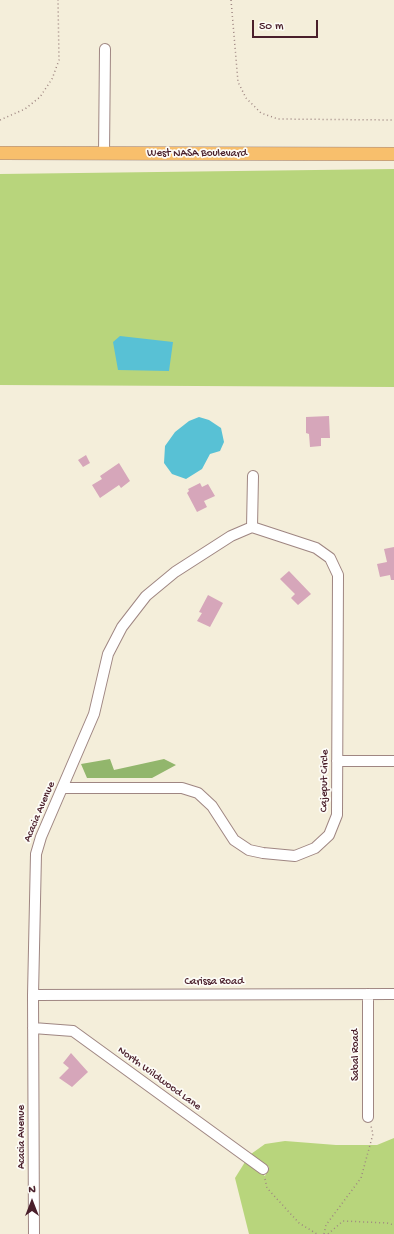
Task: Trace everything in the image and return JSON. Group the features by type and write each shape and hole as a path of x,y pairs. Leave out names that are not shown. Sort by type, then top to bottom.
{"main road":[{"name":"West NASA Boulevard","path":"0,154 394,154"}],"street":[{"path":"104,154 105,49"},
{"path":"252,527 253,476"},
{"name":"Cajeput Circle","path":"64,788 182,788 198,793 212,806 234,840 249,850 295,856 315,848 329,835 337,816 338,575 330,558 316,548 252,527"},
{"name":"Acacia Avenue","path":"34,1234 34,995 36,854 41,837 64,788 94,714 108,654 122,627 146,596 175,572 231,536 252,527"},
{"path":"337,761 394,761"},
{"name":"Sabal Road","path":"368,994 368,1117"},
{"name":"Carissa Road","path":"34,995 394,994"},
{"name":"North Wildwood Lane","path":"34,1028 73,1031 263,1169"}],"path":[{"path":"0,120 25,109 40,96 52,79 59,60 58,0"},
{"path":"231,0 238,82 246,98 261,113 278,119 394,120"},
{"path":"324,1234 326,1225 361,1178 373,1134 368,1117"},
{"path":"263,1169 267,1188 299,1223 317,1234"},
{"path":"328,1234 343,1221 387,1223 394,1225"}],"green space":[{"path":"394,169 394,387 0,385 0,174"},
{"path":"110,759 114,770 164,759 176,765 152,778 87,778 81,764"},
{"path":"394,1138 394,1234 249,1234 235,1178 245,1162 265,1176 269,1167 251,1154 265,1144 285,1141 336,1145 377,1145"}],"water":[{"path":"120,336 173,342 169,371 118,370 113,342"},
{"path":"199,417 209,420 221,428 224,442 220,451 210,454 202,469 186,479 172,474 164,463 165,446 175,432 189,421"}],"building":[{"path":"329,416 330,438 321,438 321,446 310,447 309,434 306,433 306,417"},
{"path":"86,455 90,463 83,467 78,460"},
{"path":"119,463 130,481 121,488 119,485 100,498 92,485 102,479 100,476"},
{"path":"200,483 202,487 208,484 215,496 204,501 207,507 197,512 187,493 189,491 188,489"},
{"path":"394,547 394,580 391,580 390,575 380,577 377,564 387,562 384,549"},
{"path":"289,571 311,594 298,605 291,598 295,594 280,579"},
{"path":"208,595 223,603 210,627 197,621 202,613 199,612"},
{"path":"71,1053 88,1072 72,1087 59,1078 69,1068 63,1063"}]}
